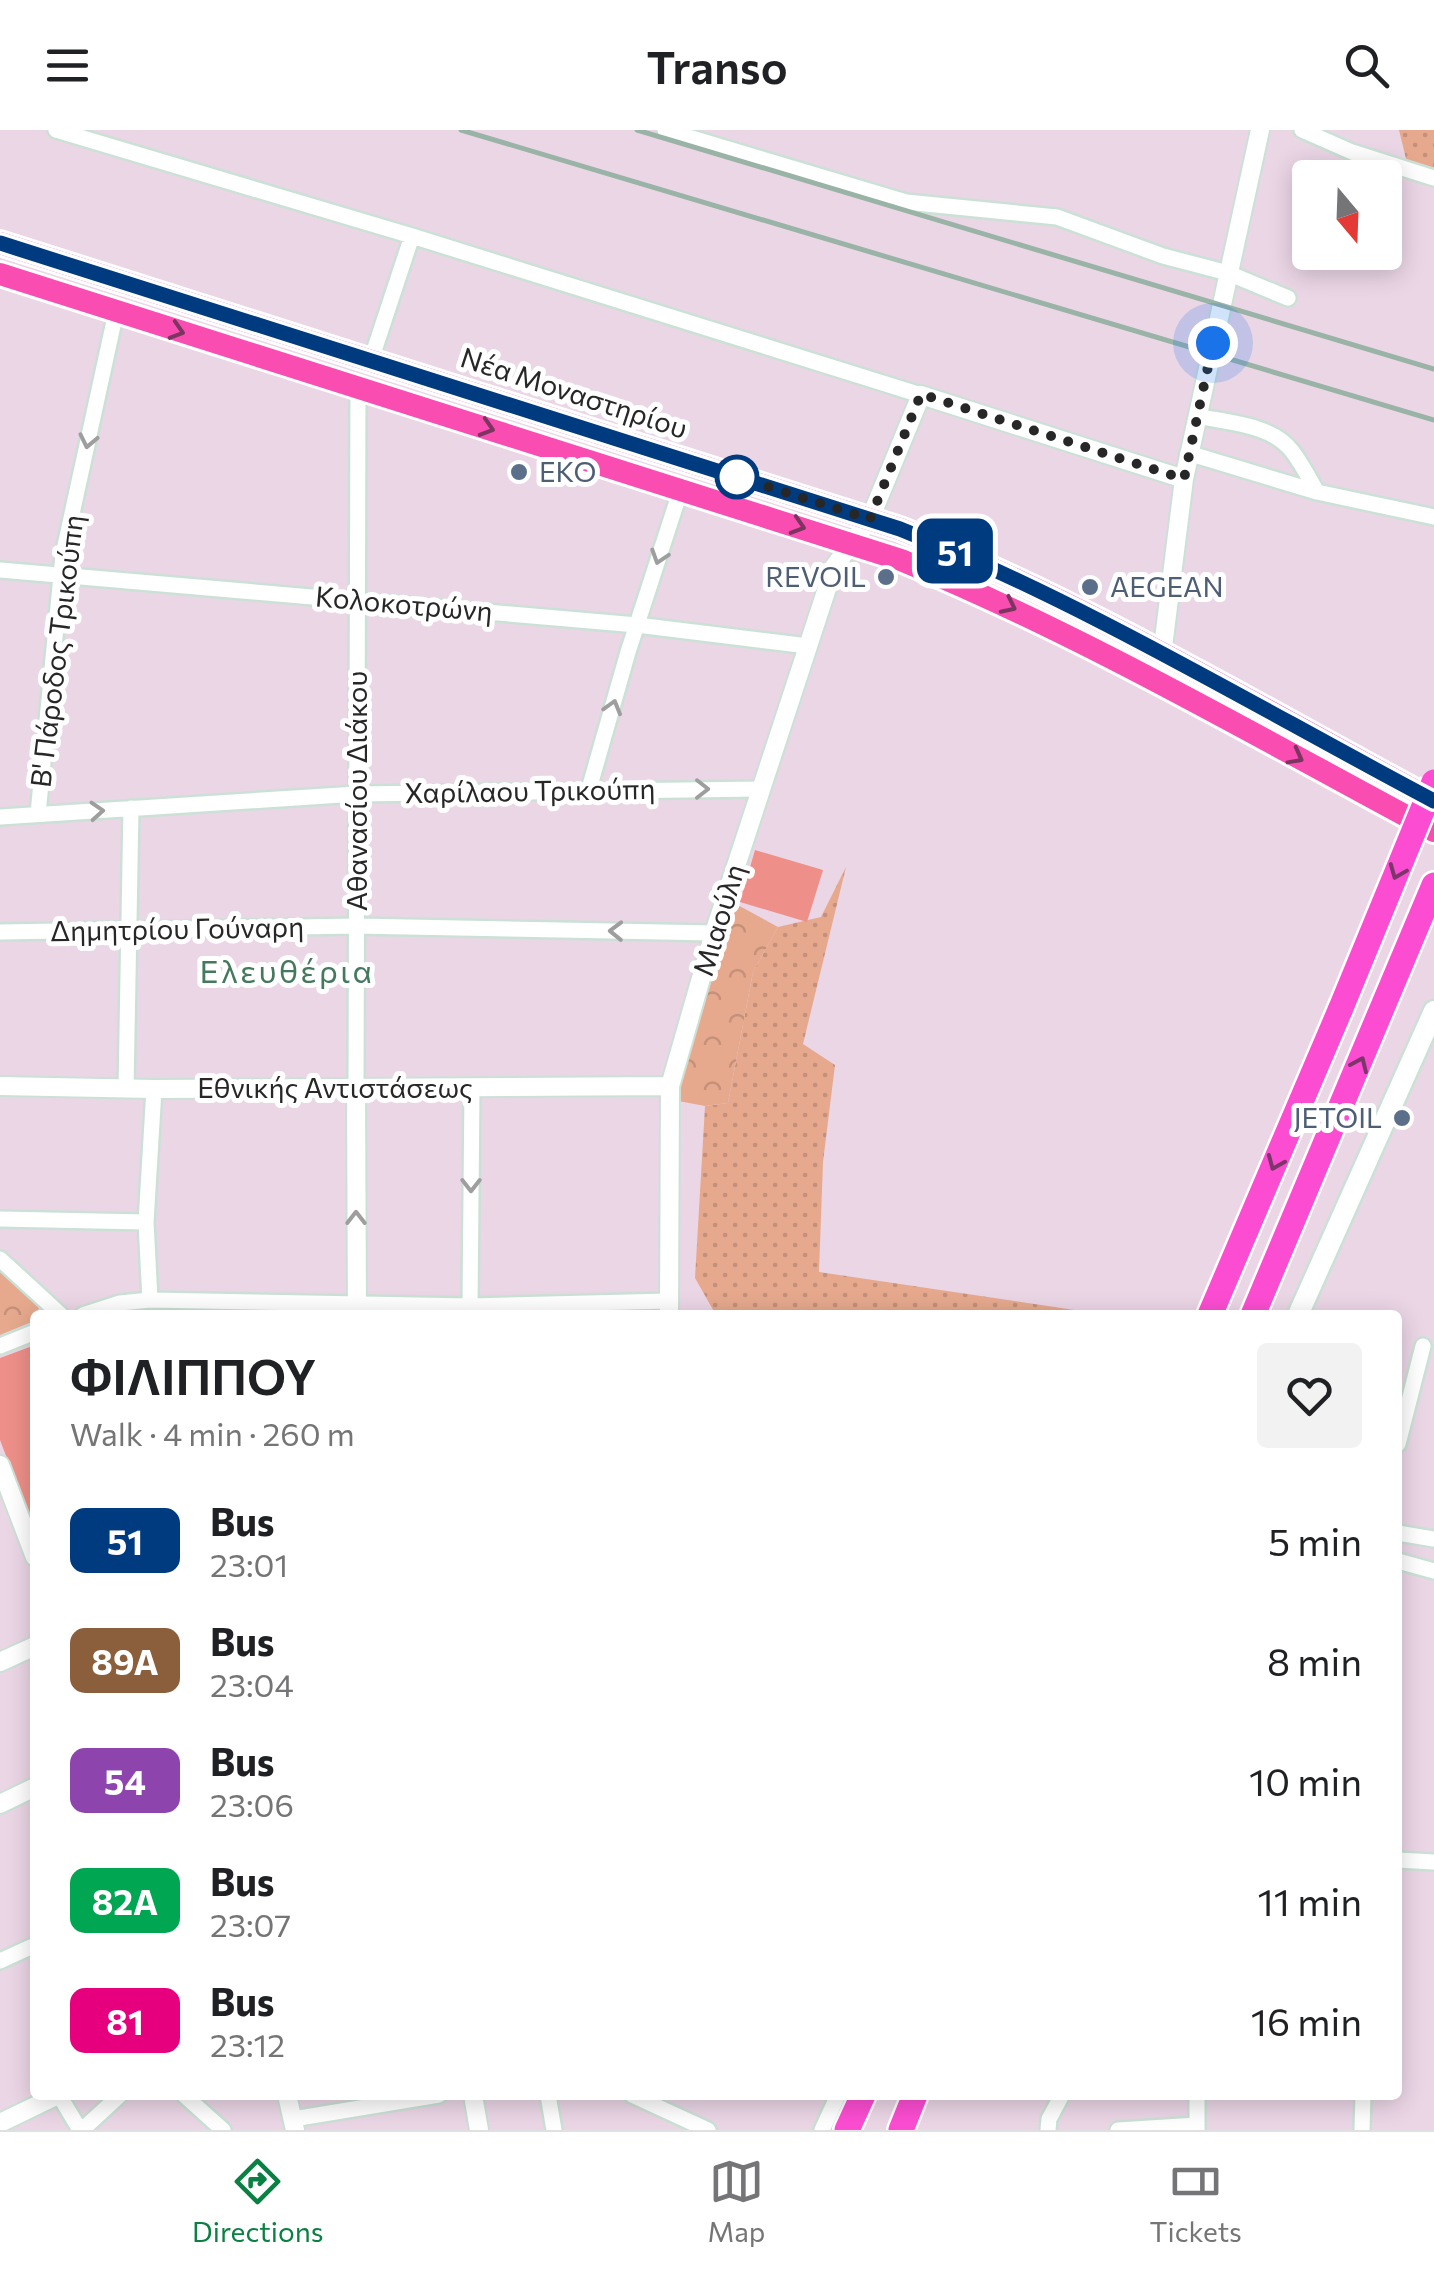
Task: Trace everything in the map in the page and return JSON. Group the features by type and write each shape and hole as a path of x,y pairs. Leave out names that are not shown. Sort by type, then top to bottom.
{"highway":[{"path":"1212,1310 1434,782"},
{"path":"1255,1310 1434,885"},
{"path":"847,2130 861,2100"},
{"path":"901,2130 913,2100"}],"main road":[{"name":"Νέα Μοναστηρίου","path":"0,243 870,519 996,570 1434,800"},
{"path":"0,274 854,543 924,569 1044,623 1434,831"},
{"path":"1300,1310 1368,1158 1429,1036 1434,1011"}],"street":[{"path":"56,130 412,236 1184,479"},
{"path":"665,130 906,202 1057,217 1164,256 1228,273 1288,298"},
{"path":"1162,656 1188,453 1260,130"},
{"path":"1302,130 1352,152 1434,178"},
{"path":"370,360 412,236"},
{"name":"Β' Πάροδος Τρικούπη","path":"38,814 63,555 116,312"},
{"name":"Αθανασίου Διάκου","path":"357,1310 358,388"},
{"name":"Μιαούλη","path":"669,1308 670,1086 714,933 833,570 870,519 921,394"},
{"path":"1197,416 1258,429 1275,437 1290,448 1317,492"},
{"path":"1188,453 1317,492 1434,516"},
{"path":"589,789 681,489"},
{"name":"Κολοκοτρώνη","path":"0,570 637,625 808,646"},
{"name":"Χαρίλαου Τρικούπη","path":"0,817 357,794 762,789"},
{"path":"126,1089 131,808"},
{"name":"Δημητρίου Γούναρη","path":"0,932 356,926 714,933"},
{"name":"Εθνικής Αντιστάσεως","path":"0,1086 670,1086"},
{"path":"470,1306 472,1087"},
{"path":"150,1300 146,1222 154,1089"},
{"path":"0,1219 146,1222"},
{"path":"0,1258 56,1310"},
{"path":"98,1310 150,1300 357,1310 470,1306 669,1308"},
{"path":"0,1346 30,1334"},
{"path":"1402,1428 1423,1346"},
{"path":"0,1465 4,1488 30,1546"},
{"path":"1402,1534 1434,1539"},
{"path":"1402,1562 1434,1571"},
{"path":"0,1662 30,1648"},
{"path":"0,1804 30,1789"},
{"path":"1402,1860 1434,1862"},
{"path":"0,1960 30,1947"},
{"path":"0,2123 48,2100"},
{"path":"61,2100 81,2130 114,2100"},
{"path":"190,2100 223,2130"},
{"path":"294,2124 388,2100"},
{"path":"474,2100 479,2130"},
{"path":"549,2100 554,2130"},
{"path":"643,2100 708,2130"},
{"path":"822,2130 836,2100"},
{"path":"1048,2130 1059,2100"},
{"path":"1118,2130 1197,2128 1197,2100"},
{"path":"1362,2100 1362,2130"}],"green space":[{"path":"1399,130 1434,130 1434,182 1410,175"},
{"path":"846,867 803,1044 835,1065 823,1162 819,1272 1074,1310 713,1310 695,1278 705,1106 728,1103 753,972 778,927 821,917"},
{"path":"734,903 778,927 753,972 728,1103 705,1106 673,1100"},
{"path":"0,1272 39,1308 30,1310 30,1323 0,1335"}],"shaded area":[{"path":"755,850 823,870 807,922 740,902"},
{"path":"30,1347 30,1519 0,1440 0,1358"}],"railway":[{"path":"461,130 1434,420"},
{"path":"637,130 1434,369"}],"bus line":[{"name":"51","path":"0,243 900,529 1082,612 1434,801"}],"place":[{"name":"EKO","path":"519,472"},
{"name":"REVOIL","path":"886,577"},
{"name":"AEGEAN","path":"1090,587"},
{"name":"JETOIL","path":"1402,1118"}],"district":[{"name":"Ελευθέρια","path":"287,972"}],"route":[{"path":"737,477 727,474 870,519 921,394 1184,479 1213,343"}]}
